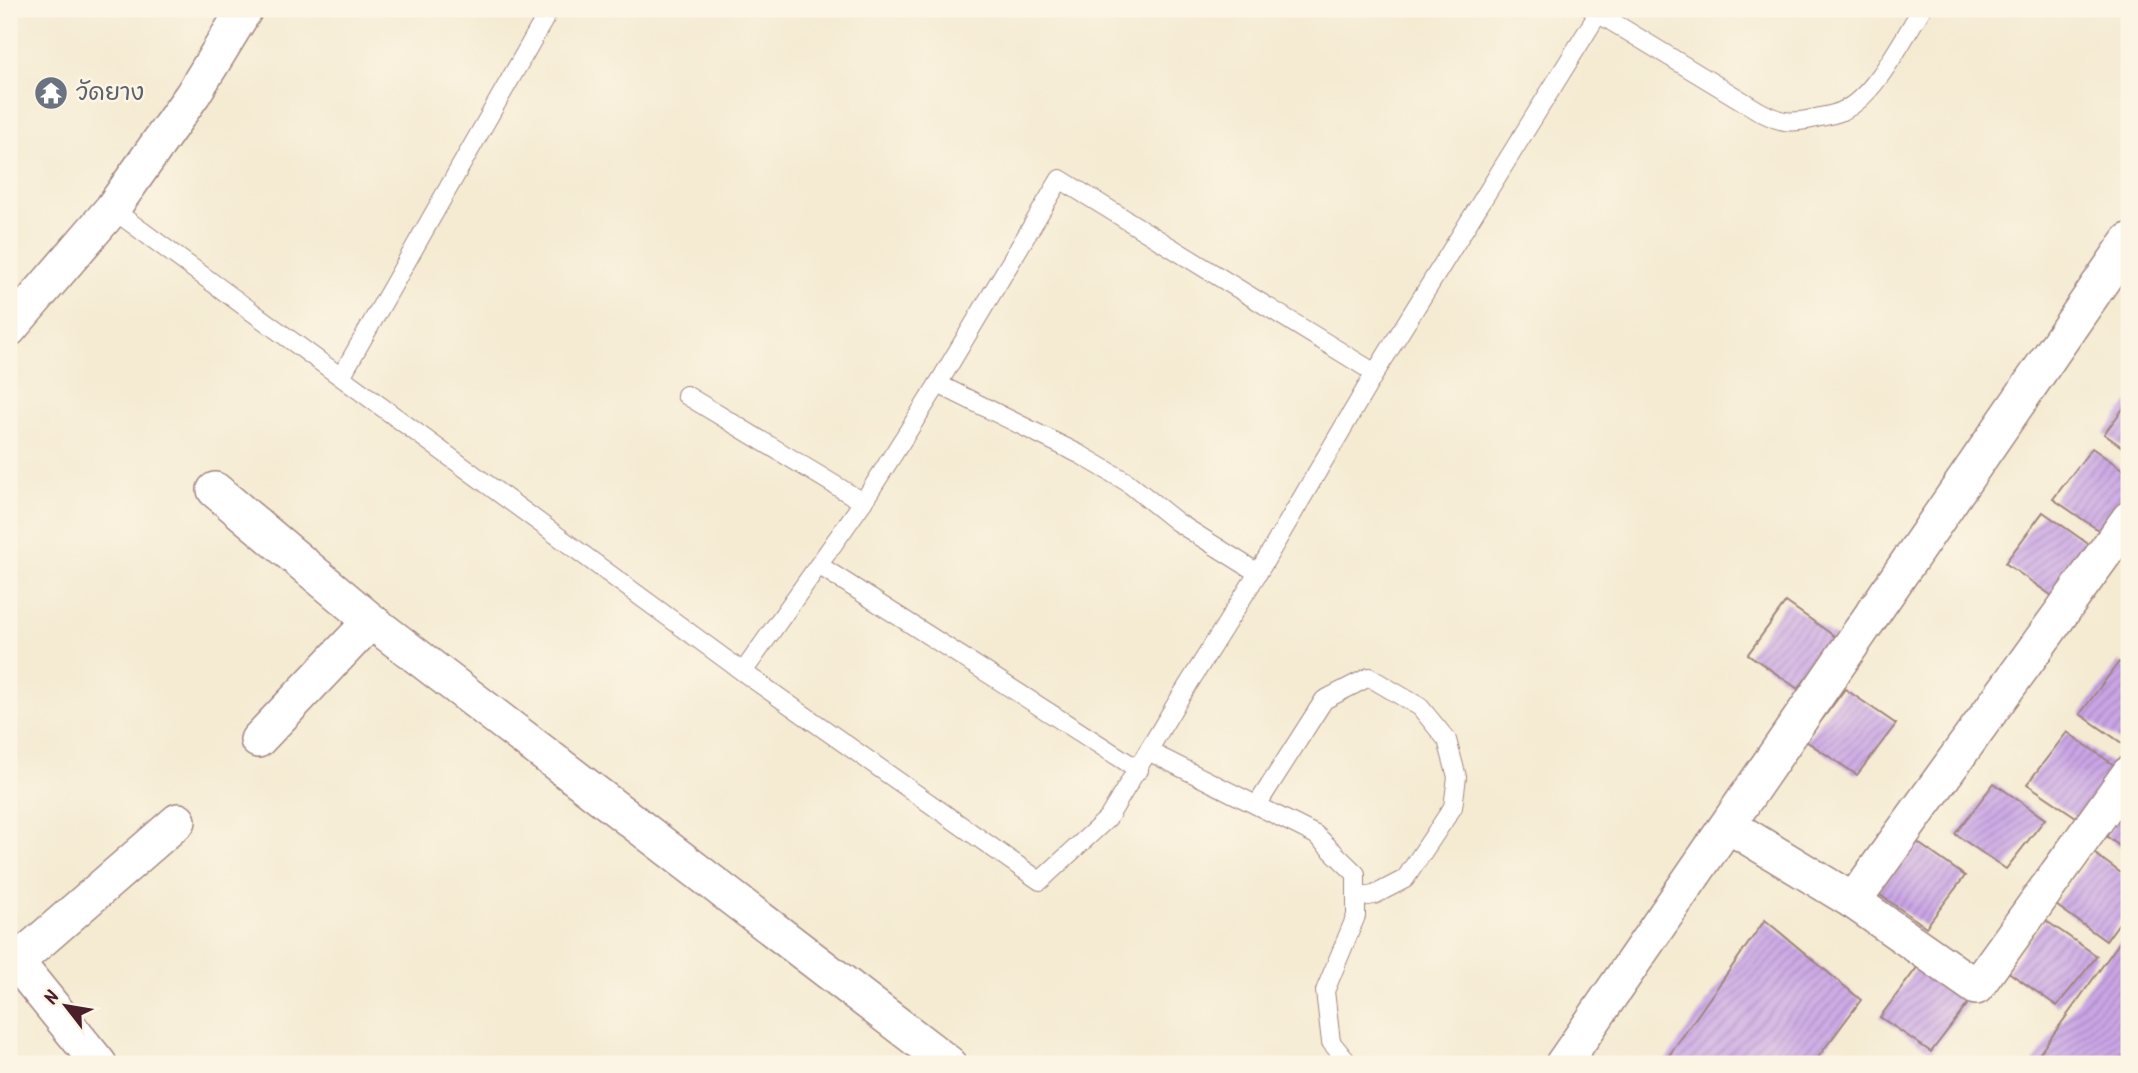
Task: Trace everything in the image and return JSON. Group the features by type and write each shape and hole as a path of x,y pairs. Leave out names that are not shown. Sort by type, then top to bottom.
{"street":[{"path":"9,329 112,209 193,94 244,9"},
{"path":"1563,1064 2129,241"},
{"path":"215,489 371,621 949,1064"},
{"path":"1853,901 2129,519"},
{"path":"258,740 371,621"},
{"path":"1728,825 1853,901 1976,987 2129,774"},
{"path":"99,1064 13,957 178,821"}],"lane":[{"path":"342,375 550,9"},
{"path":"112,209 342,375 743,672 1040,881 1108,818 1139,770 1375,373 1597,10 1759,111 1788,123 1841,112 1855,104 1883,69 1922,9"},
{"path":"743,672 863,502 938,384 1060,179 1375,373"},
{"path":"938,384 1082,455 1115,475 1177,522 1258,573"},
{"path":"686,395 863,502"},
{"path":"820,566 1139,770"},
{"path":"1257,805 1324,700 1369,677 1420,707 1447,740 1457,777 1452,807 1405,879 1374,895 1356,898"},
{"path":"1148,751 1316,835 1356,874 1356,916 1325,991 1331,1042 1349,1064"}],"building":[{"path":"2129,401 2129,452 2104,434"},
{"path":"2092,448 2129,474 2129,502 2104,534 2053,499"},
{"path":"2043,512 2094,548 2055,598 2005,563"},
{"path":"1786,602 1837,638 1798,689 1748,654"},
{"path":"2119,662 2129,670 2129,748 2080,714"},
{"path":"1845,689 1896,724 1857,775 1806,741"},
{"path":"2067,732 2118,768 2079,819 2027,784"},
{"path":"1994,783 2045,819 2006,869 1955,834"},
{"path":"2129,804 2129,853 2106,836"},
{"path":"1914,840 1965,876 1926,927 1876,892"},
{"path":"2094,853 2129,879 2129,909 2106,941 2056,905"},
{"path":"1765,920 1861,1000 1813,1064 1663,1064"},
{"path":"2045,920 2097,956 2057,1006 2007,971"},
{"path":"2129,929 2129,1048 2117,1064 2032,1064"},
{"path":"1919,965 1970,1001 1931,1052 1880,1017"}],"place":[{"name":"วัดยาง","path":"51,93"}]}
